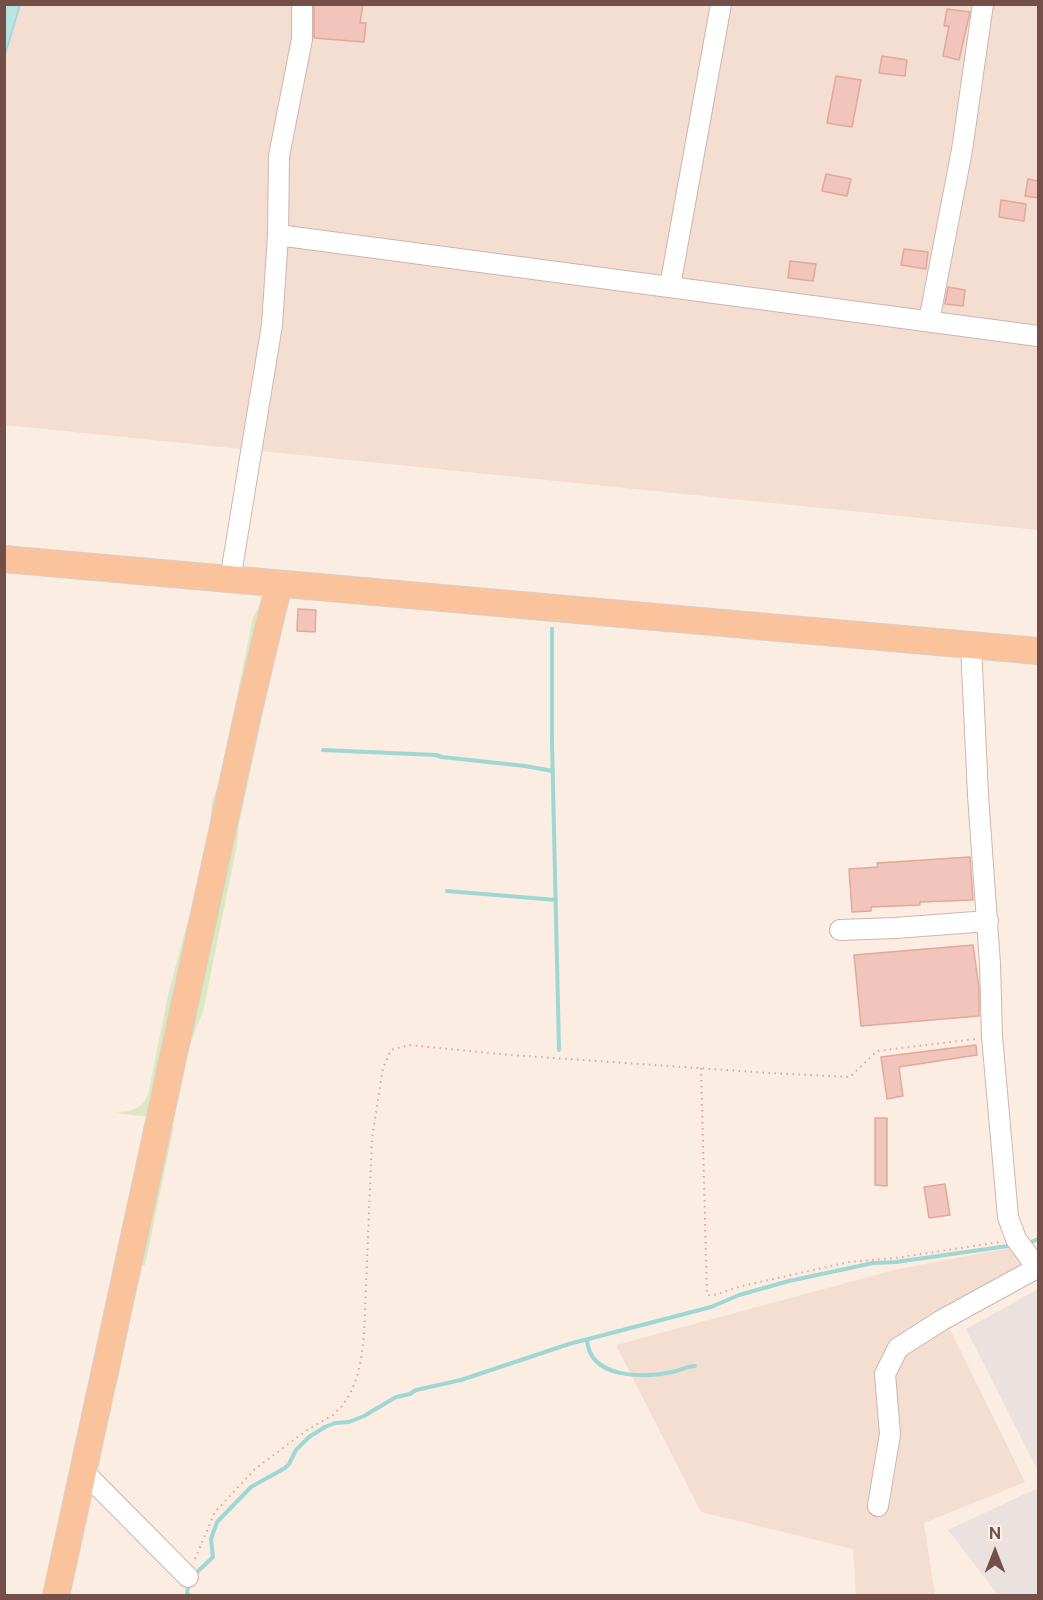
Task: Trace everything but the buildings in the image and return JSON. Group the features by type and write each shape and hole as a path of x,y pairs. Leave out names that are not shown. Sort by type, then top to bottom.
{"main road":[{"path":"4,559 1038,651"},
{"path":"56,1596 246,717 279,584"}],"street":[{"path":"230,580 272,326 278,235 279,156 302,39 302,4"},
{"path":"670,286 721,4"},
{"path":"929,321 962,150 983,4"},
{"path":"278,235 1038,336"},
{"path":"878,1506 890,1434 885,1374 898,1348 942,1320 1038,1268 1016,1239 1008,1217 992,1036 988,921 978,795 971,645"},
{"path":"840,930 988,921"},
{"path":"84,1472 188,1577"}],"path":[{"path":"188,1577 215,1512 255,1469 342,1407 357,1377 364,1335 372,1138 383,1068 391,1050 409,1045 701,1068 850,1077 877,1051 992,1036"},
{"path":"701,1068 706,1294 711,1296 754,1283 849,1262 895,1258 1016,1239"}],"shaded area":[{"path":"20,5 1038,5 1038,530 5,425 4,56"},
{"path":"1016,1247 1026,1279 943,1315 1025,1482 924,1523 935,1595 856,1595 853,1549 701,1512 616,1345 898,1269"},
{"path":"1038,1289 1038,1471 966,1329"},
{"path":"1038,1488 1038,1595 998,1595 948,1530"}],"green space":[{"path":"259,607 151,1117 114,1113 130,1111 138,1107 148,1095 169,991 194,898 210,825 212,800 217,789 226,750 253,617"},
{"path":"261,684 269,685 239,824 203,1012 192,1039 168,1120"},
{"path":"166,1126 174,1126 145,1265 141,1265 118,1380 106,1421 98,1468 96,1460"}],"water":[{"path":"4,5 20,5 5,55"}],"waterway":[{"path":"552,629 552,742 559,1050"},
{"path":"323,750 436,755 553,771"},
{"path":"447,891 556,900"},
{"path":"1031,1242 1038,1239"},
{"path":"193,1576 213,1557 211,1539 217,1522 251,1487 285,1468 296,1450 309,1437 325,1427 364,1416 396,1397 461,1380 569,1344 711,1307 739,1295 789,1281 873,1263 896,1262 1008,1246"},
{"path":"587,1340 590,1353 597,1362 620,1373 660,1374 695,1366"},
{"path":"189,1583 187,1592 189,1596"}]}
